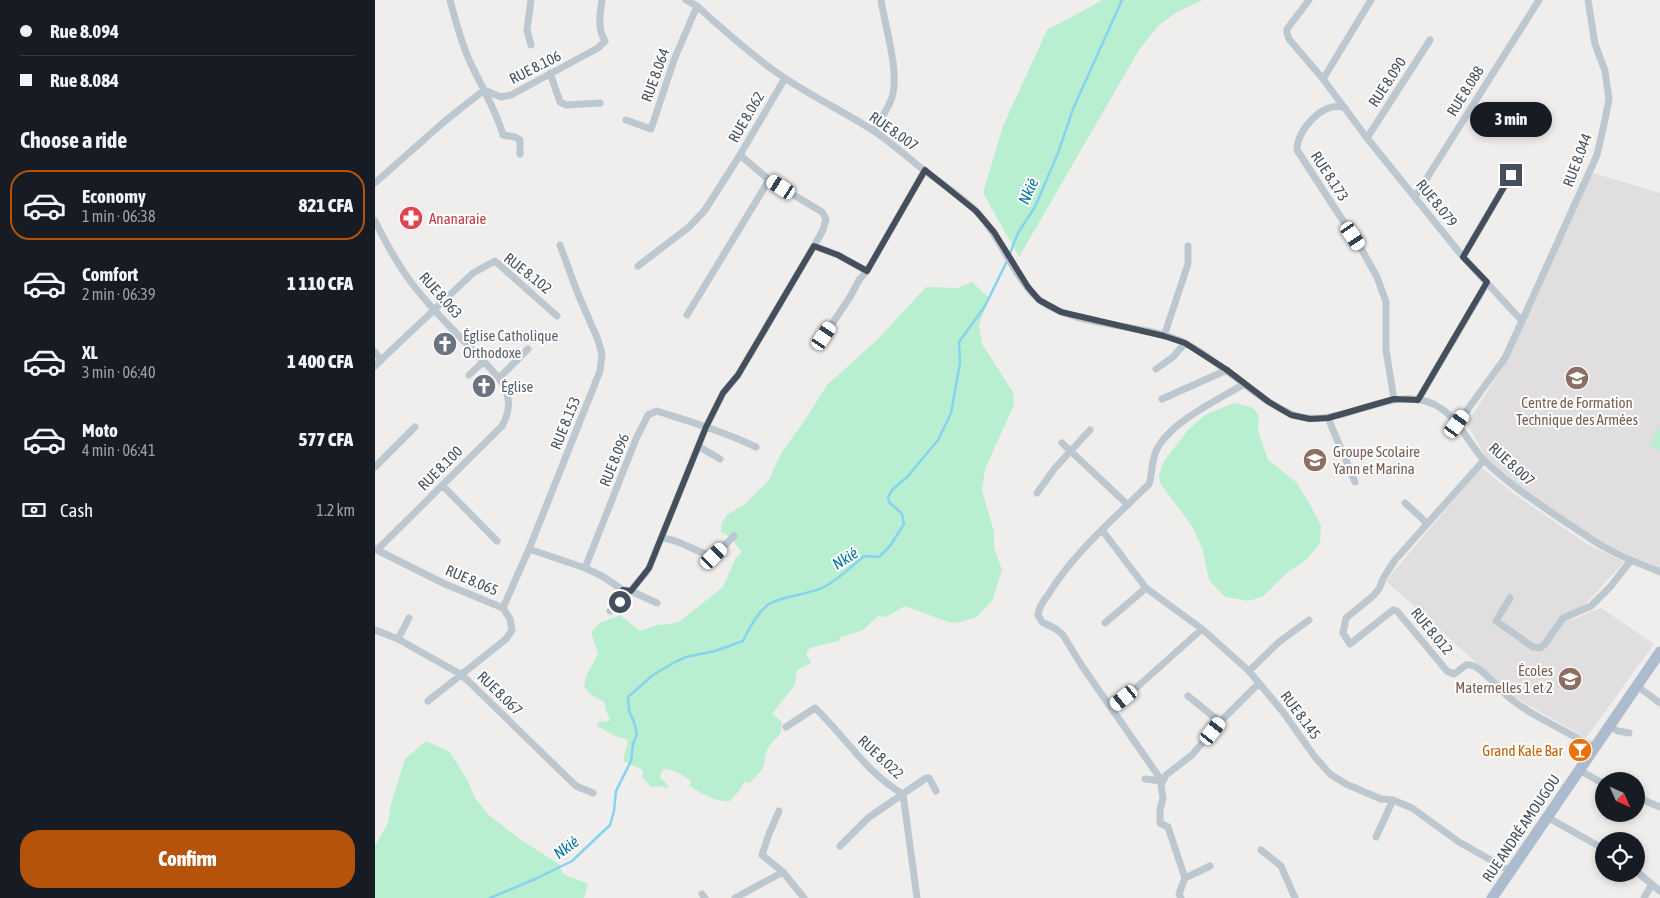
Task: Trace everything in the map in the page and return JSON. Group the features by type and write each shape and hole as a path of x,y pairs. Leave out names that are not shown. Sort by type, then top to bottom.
{"main road":[{"name":"RUE ANDRÉ AMOUGOU","path":"1492,898 1660,652"}],"street":[{"path":"450,0 459,33 494,109 503,135 515,137 519,140 520,154"},
{"path":"531,0 527,30 531,45"},
{"name":"RUE 8.106","path":"484,90 501,97 511,95 550,72 577,61 605,42 600,28 602,0"},
{"name":"RUE 8.007","path":"686,0 697,6 770,68 874,131 976,211 1039,300 1061,312 1164,336 1185,343 1227,370 1269,402 1291,415 1310,419 1328,418 1394,399 1418,400 1430,403 1443,409 1457,424 1484,460 1521,492 1605,548 1660,572"},
{"path":"874,131 892,99 894,76 892,52 881,0"},
{"name":"RUE 8.079","path":"1309,0 1287,29 1287,33 1294,46 1323,79 1367,138 1463,257 1522,321"},
{"path":"1323,79 1371,0"},
{"name":"RUE 8.088","path":"1415,198 1539,0"},
{"name":"RUE 8.044","path":"1522,321 1597,155 1605,120 1609,98 1605,71 1595,44 1588,0"},
{"name":"RUE 8.064","path":"626,120 651,129 674,60 697,6"},
{"name":"RUE 8.090","path":"1367,138 1430,40"},
{"path":"550,72 560,102 566,105 600,103"},
{"name":"RUE 8.062","path":"785,78 740,155 769,180 822,212 826,219 823,230 814,246"},
{"path":"375,183 445,121 484,90"},
{"name":"RUE 8.173","path":"1345,109 1338,106 1330,107 1318,114 1306,128 1297,143 1297,150 1363,250 1377,277 1386,302 1387,350 1394,399"},
{"path":"638,266 689,227 705,210 740,155"},
{"path":"824,336 859,280 867,271 925,170"},
{"path":"1463,257 1511,175"},
{"path":"687,315 769,180"},
{"name":"RUE 8.063","path":"375,221 404,273 434,309 499,378 505,387 508,398"},
{"name":"RUE 8.153","path":"503,608 529,549 600,371 602,354 599,340 578,294 560,245"},
{"path":"610,612 649,568 706,427 723,393 738,375 814,246 838,255 867,271"},
{"path":"1164,336 1186,272 1188,246"},
{"name":"RUE 8.102","path":"434,309 473,273 495,261 557,316"},
{"path":"1418,400 1487,282"},
{"path":"375,352 378,363 434,309"},
{"path":"1457,424 1505,358 1522,321"},
{"path":"1156,369 1173,357 1185,343"},
{"path":"499,378 528,349"},
{"path":"469,375 484,361"},
{"path":"1162,399 1227,370"},
{"path":"1185,878 1169,827 1160,823 1159,820 1163,798 1162,781 1074,654 1063,635 1057,629 1042,622 1037,615 1059,577 1102,530 1149,484 1157,447 1168,434 1189,416 1244,384"},
{"name":"RUE 8.100","path":"376,550 502,426 508,415 508,398"},
{"name":"RUE 8.096","path":"585,568 636,439 648,415 657,411 735,437 757,447"},
{"path":"1328,418 1355,482"},
{"path":"375,467 415,427"},
{"path":"1037,493 1055,468 1090,430"},
{"path":"1062,442 1129,505"},
{"path":"698,446 720,459"},
{"name":"RUE 8.012","path":"1484,460 1395,560 1373,596 1346,618 1343,634 1350,644 1393,610 1397,611 1447,671 1454,674 1466,665 1475,665 1507,696 1594,747"},
{"path":"442,485 497,541"},
{"path":"1405,503 1427,523"},
{"name":"RUE 8.145","path":"1102,530 1146,588 1202,629 1249,671 1330,774 1346,784 1381,799 1393,800 1412,808 1459,842 1510,871"},
{"path":"661,538 679,541 705,554 714,556 734,536"},
{"path":"529,549 585,568 627,591 657,603"},
{"name":"RUE 8.065","path":"376,550 445,584 503,608 510,619 512,630 506,639 462,675"},
{"path":"1510,598 1496,621 1533,647 1540,648 1545,644 1563,618 1591,606 1611,586 1631,560"},
{"path":"1105,623 1146,588"},
{"path":"398,639 409,618"},
{"path":"1249,671 1279,642 1309,620"},
{"path":"1111,708 1202,629"},
{"name":"RUE 8.067","path":"375,630 398,639 462,675 572,783 579,788 593,793"},
{"path":"428,700 462,675"},
{"path":"1162,781 1166,775 1192,755 1220,722 1259,683"},
{"path":"1637,686 1660,703"},
{"path":"1188,696 1220,722"},
{"name":"RUE 8.022","path":"786,727 815,708 884,782 903,794 917,898"},
{"path":"1609,726 1618,731 1629,733"},
{"path":"1579,770 1595,779"},
{"path":"840,846 864,821 927,777 936,791"},
{"path":"1145,779 1162,781"},
{"path":"1376,837 1393,800"},
{"path":"1645,801 1660,807"},
{"path":"779,811 762,856 783,872 804,898"},
{"path":"1547,816 1595,844"},
{"path":"1261,850 1281,866 1295,898"},
{"path":"1181,898 1179,894 1185,878 1210,866"},
{"path":"735,898 783,872"},
{"path":"1645,879 1660,891"},
{"path":"1644,898 1651,884"}],"shaded area":[{"name":"Centre de Formation Technique des Armées","path":"1590,172 1660,193 1660,568 1607,545 1519,488 1486,457 1467,424 1507,360"},
{"path":"1481,467 1513,493 1587,544 1624,562 1571,620 1601,608 1654,644 1586,738 1514,697 1386,581"}],"green space":[{"path":"1103,0 1203,0 1177,12 1158,26 1139,50 1019,257 983,193 1003,126 1047,30"},
{"path":"972,282 989,298 979,325 982,344 1013,392 1014,405 985,469 982,490 994,532 994,548 1002,570 993,599 978,616 956,623 948,622 905,606 886,617 878,616 863,630 841,637 838,641 810,648 806,653 811,663 797,670 795,685 772,714 781,721 782,726 780,734 767,751 763,768 750,783 744,782 730,801 714,799 703,794 689,785 691,781 667,769 663,769 660,777 667,784 668,788 651,787 642,777 643,770 623,761 628,740 613,735 597,726 598,722 609,721 610,719 604,702 590,694 584,687 586,676 598,654 591,632 600,623 620,615 640,631 657,625 676,623 723,587 735,559 742,552 730,537 721,532 721,524 727,515 745,504 769,480 781,453 827,385 877,340 926,287 957,288"},
{"path":"1234,403 1254,409 1259,416 1258,431 1268,460 1296,482 1321,525 1320,543 1306,560 1288,572 1262,597 1248,601 1225,597 1209,580 1203,551 1194,529 1160,483 1159,475 1164,461 1188,430 1205,415"},
{"path":"1660,426 1660,451 1649,445"},
{"path":"426,741 450,752 468,781 475,798 489,815 521,840 559,864 563,874 588,884 584,898 375,898 375,846 388,823 391,804 405,759"}],"waterway":[{"name":"Nkié","path":"1009,256 1018,233 1035,207 1058,153 1073,109 1122,0"},
{"name":"Nkié","path":"490,898 572,861 610,825 614,811 616,791 631,761 633,744 637,734 629,711 628,697 653,675 675,662 686,657 715,651 743,641 755,620 771,603 824,587 840,577 864,556 879,557 890,546 904,524 902,514 889,502 888,498 892,490 908,476 938,440 951,413 960,363 959,342 985,306 1007,261"}],"place":[{"name":"Ananaraie","path":"411,218"},
{"name":"Église Catholique Orthodoxe","path":"445,344"},
{"name":"Centre de Formation Technique des Armées","path":"1577,378"},
{"name":"Église","path":"484,386"},
{"name":"Groupe Scolaire Yann et Marina","path":"1315,460"},
{"name":"Écoles Maternelles 1 et 2","path":"1570,679"},
{"name":"Grand Kale Bar","path":"1580,750"}],"route":[{"path":"620,602 623,597 623,590 631,591 649,568 706,427 723,393 738,375 814,246 838,255 867,271 925,170 976,211 994,232 1012,264 1039,300 1061,312 1164,336 1185,343 1227,370 1269,402 1291,415 1310,419 1328,418 1394,399 1418,400 1487,282 1463,257 1511,175"}]}
